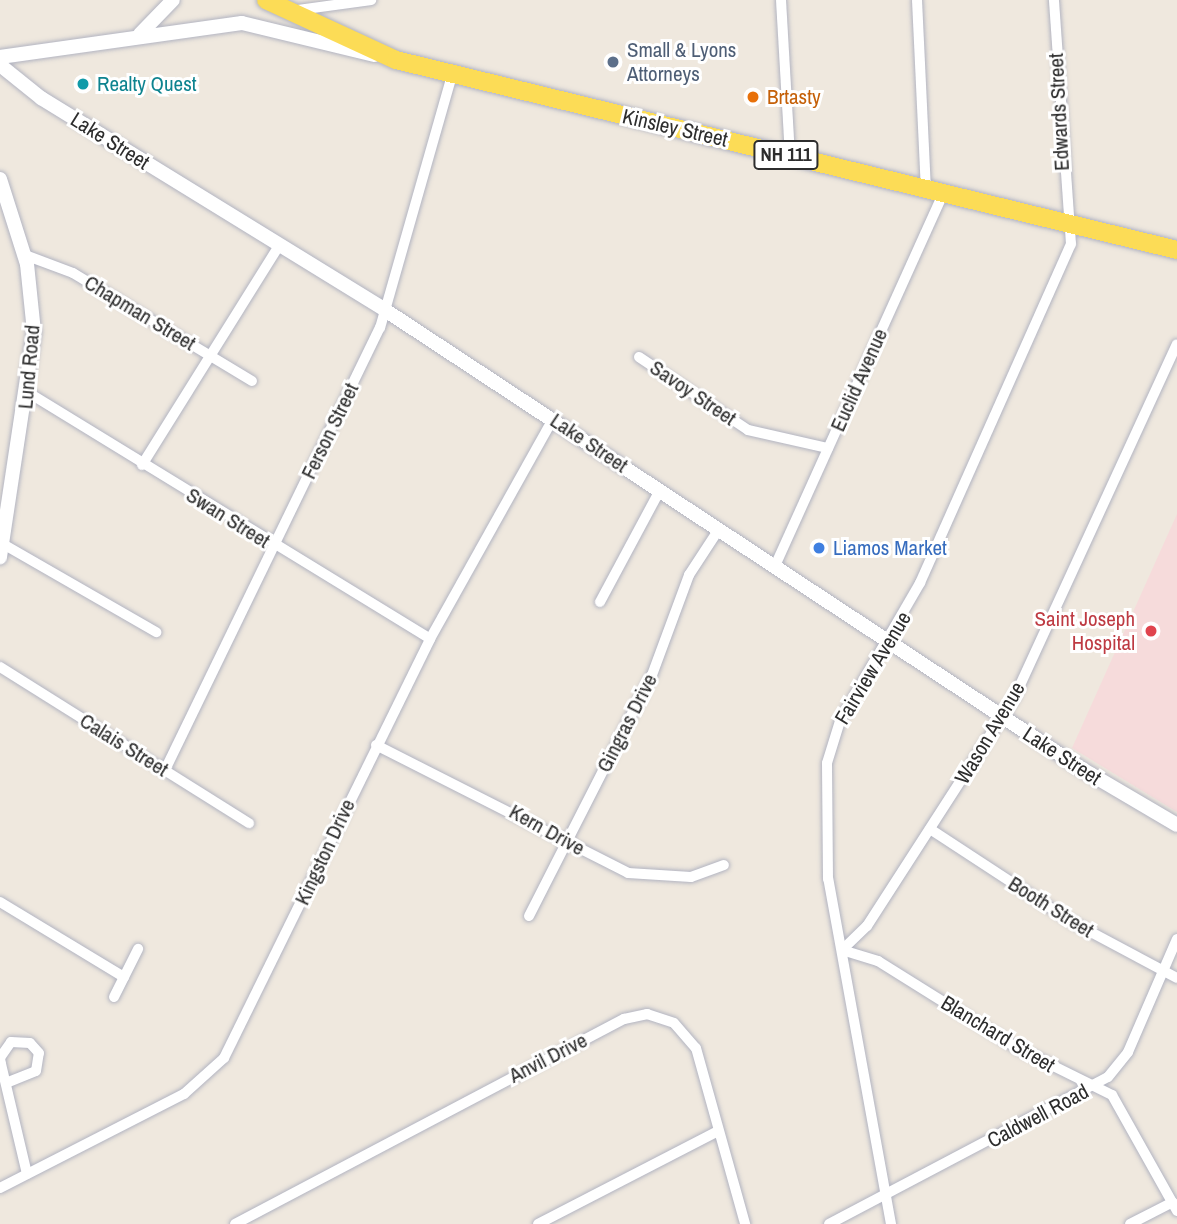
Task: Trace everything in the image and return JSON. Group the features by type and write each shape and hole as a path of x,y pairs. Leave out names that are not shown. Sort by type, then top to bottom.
{"main road":[{"name":"NH 111","path":"269,2 339,38"},
{"name":"Kinsley Street","path":"339,38 396,60 452,75 1177,250"}],"street":[{"path":"136,37 173,0"},
{"path":"269,2 331,7 371,0"},
{"path":"781,0 790,156"},
{"path":"917,0 934,191"},
{"name":"Edwards Street","path":"1054,0 1069,224"},
{"path":"331,7 339,38"},
{"path":"0,57 242,23 396,60"},
{"name":"Lake Street","path":"0,65 40,98 385,310 1003,717 1177,825"},
{"name":"Ferson Street","path":"165,770 385,310 452,75"},
{"name":"Lund Road","path":"0,179 25,255 33,302 29,393 2,550"},
{"name":"Euclid Avenue","path":"775,566 828,448 934,191"},
{"name":"Fairview Avenue","path":"891,1224 828,879 827,763 840,721 890,642 1063,267 1073,236 1069,224"},
{"path":"142,465 279,246"},
{"name":"Chapman Street","path":"25,255 73,273 251,381"},
{"name":"Wason Avenue","path":"842,950 867,926 1003,717 1177,344"},
{"name":"Savoy Street","path":"639,357 748,430 828,448"},
{"name":"Swan Street","path":"29,393 273,547 430,639"},
{"name":"Kingston Drive","path":"0,1188 184,1094 224,1058 430,639 553,419"},
{"path":"600,602 660,490"},
{"name":"Gingras Drive","path":"528,916 657,663 689,575 719,529"},
{"path":"2,550 156,632"},
{"name":"Calais Street","path":"0,667 249,822"},
{"name":"Kern Drive","path":"376,746 636,876 691,877 724,865"},
{"name":"Booth Street","path":"930,829 1072,922 1177,978"},
{"path":"0,902 124,976"},
{"name":"Caldwell Road","path":"829,1224 1095,1085 1128,1052 1177,939"},
{"path":"114,997 138,949"},
{"name":"Blanchard Street","path":"842,950 878,961 1017,1048 1095,1085 1123,1107 1175,1207"},
{"name":"Anvil Drive","path":"235,1224 634,1016 669,1020 693,1043 716,1132 745,1224"},
{"path":"6,1083 27,1174"},
{"path":"538,1224 716,1132"},
{"path":"1130,1224 1175,1207"}],"shaded area":[{"name":"Saint Joseph Hospital","path":"1177,514 1177,812 1072,748"}],"place":[{"name":"Small & Lyons Attorneys","path":"613,62"},
{"name":"Realty Quest","path":"83,84"},
{"name":"Brtasty","path":"753,97"},
{"name":"Liamos Market","path":"819,548"},
{"name":"Saint Joseph Hospital","path":"1151,631"}]}
